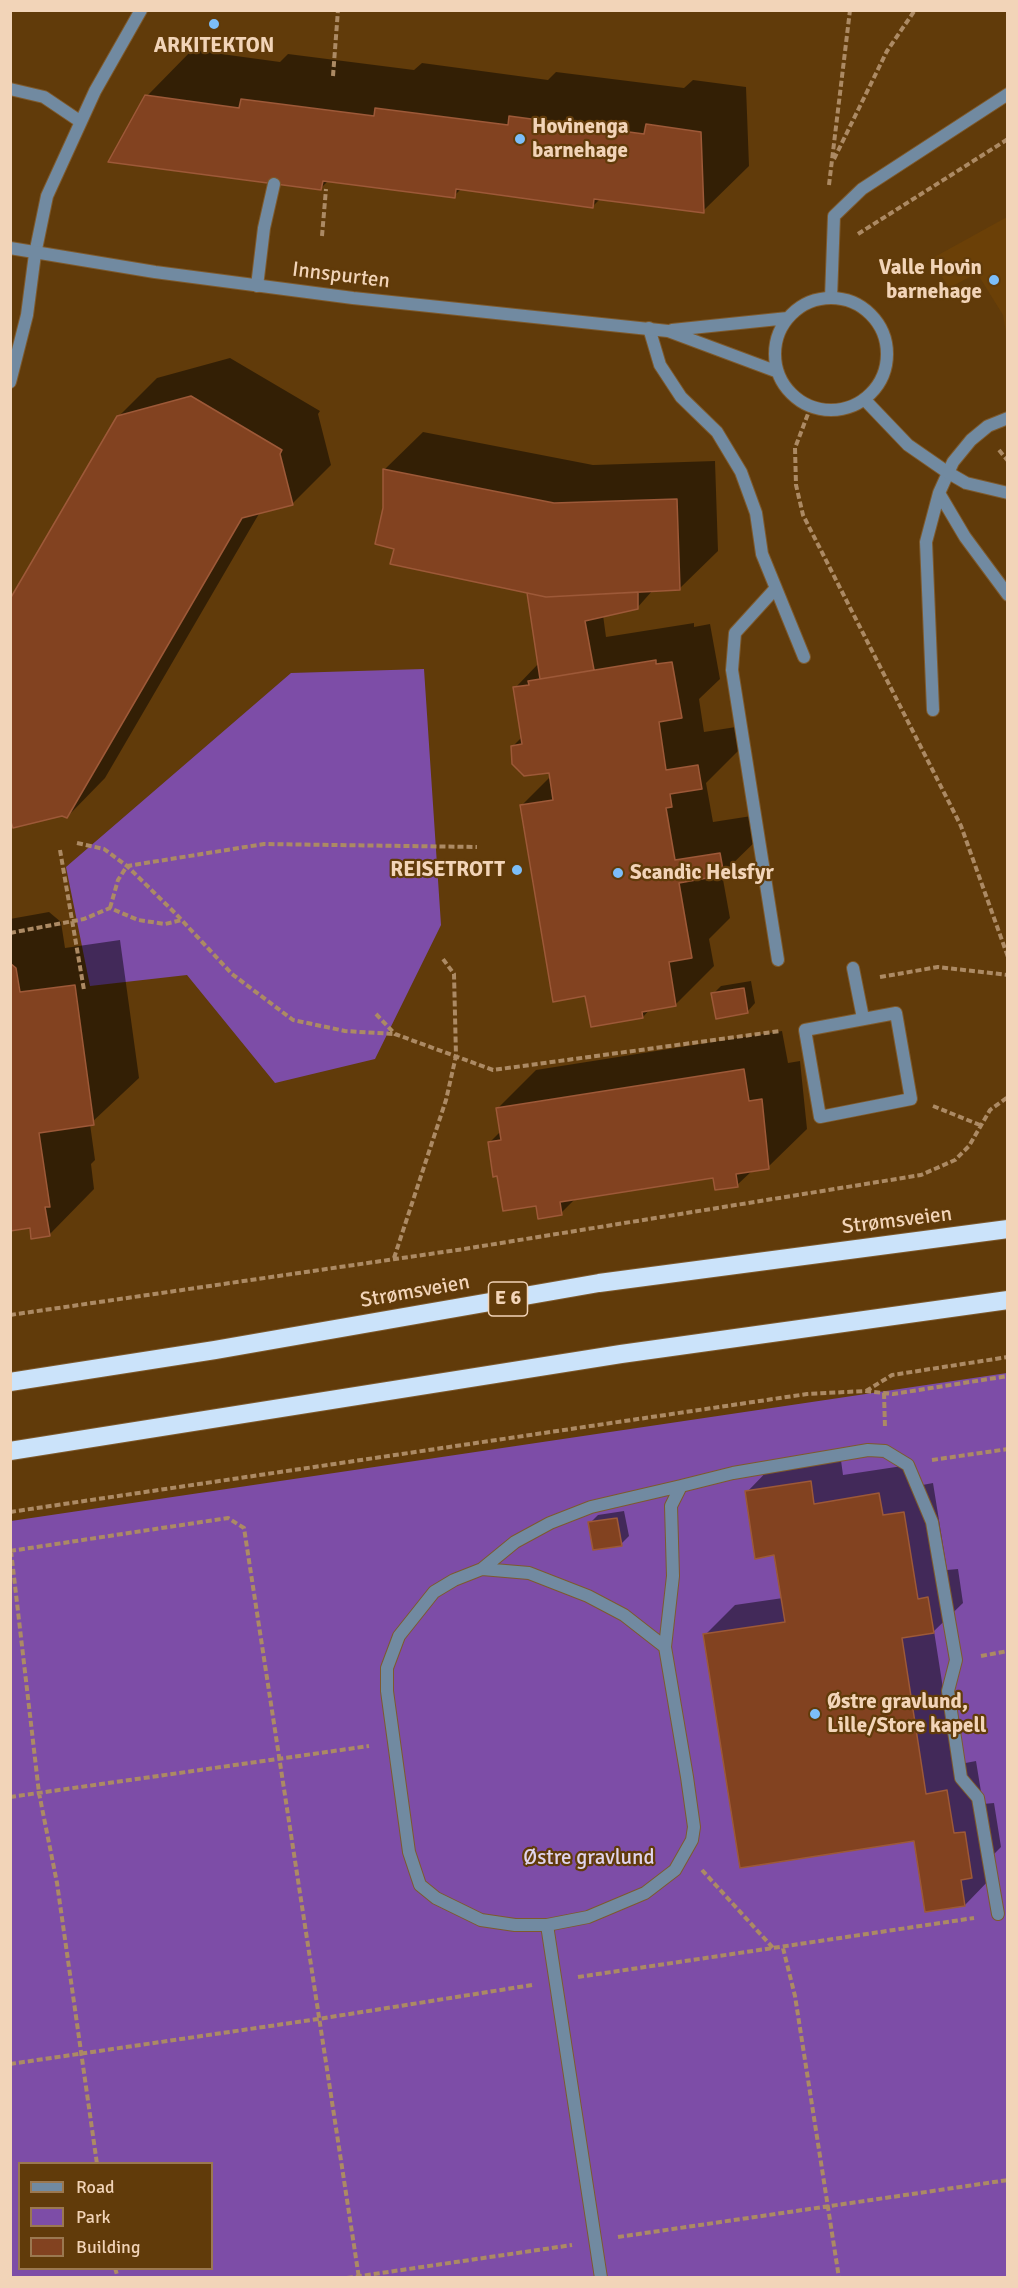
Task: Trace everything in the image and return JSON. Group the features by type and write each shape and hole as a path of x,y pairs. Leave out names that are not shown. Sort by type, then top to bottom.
{"highway":[{"name":"Strømsveien","path":"10,1382 215,1350 599,1283 1008,1229"},
{"path":"10,1451 621,1354 1008,1300"}],"street":[{"path":"10,382 27,315 46,196 95,91 141,10"},
{"path":"10,89 44,97 81,122"},
{"path":"788,318 778,335 775,350 778,372 789,391 811,406 843,409 864,399 879,382 885,370 886,343 880,326 870,313 850,301 831,298 834,216 862,189 1008,94"},
{"path":"257,286 264,228 274,184"},
{"name":"Innspurten","path":"10,248 35,254 353,298 668,330 788,318 807,303 831,298"},
{"path":"649,328 660,364 681,397 717,432 741,472 756,513 762,554 804,657"},
{"name":"Innspurten","path":"668,330 778,372"},
{"path":"864,399 908,445 947,472 966,483 1008,493"},
{"path":"933,710 926,542 947,472 971,440 988,426 1008,418"},
{"path":"939,493 965,537 1008,595"},
{"path":"775,589 735,633 732,670 778,960"},
{"path":"854,973 863,1018"},
{"path":"896,1013 911,1099 820,1117 805,1030 863,1018 896,1013"},
{"path":"681,1486 671,1506 673,1576 665,1647 694,1827 693,1840 686,1855 675,1870 645,1893 588,1917 547,1925 515,1925 481,1920 436,1898 420,1885 409,1852 387,1691 387,1668 399,1636 434,1592 454,1580 483,1569 515,1542 550,1523 591,1507 744,1471 868,1450 885,1451 908,1465 932,1522 956,1659 948,1691 961,1778 978,1798 998,1914"},
{"path":"483,1569 529,1574 588,1596 624,1615 665,1647"},
{"path":"547,1925 601,2277"}],"path":[{"path":"333,76 338,10"},
{"path":"850,10 827,204 847,241 1008,139"},
{"path":"832,162 887,51 915,10"},
{"path":"322,236 326,189"},
{"path":"811,406 795,448 796,485 803,515 961,826 1008,957"},
{"path":"1004,443 999,449 1008,461"},
{"path":"77,843 104,849 127,866 232,974 293,1020 345,1030 395,1034 494,1070 774,1031 805,1030"},
{"path":"110,908 118,880 127,866 264,844 477,847"},
{"path":"60,850 84,990"},
{"path":"10,933 73,922 110,908 138,920 165,924 182,920"},
{"path":"394,1259 446,1100 456,1056 454,974 443,959"},
{"path":"854,973 899,975 938,967 1008,975"},
{"path":"376,1014 395,1034"},
{"path":"10,1315 394,1259 921,1175 955,1160 969,1146 990,1110 1008,1097"},
{"path":"911,1099 980,1125"},
{"path":"865,1391 892,1375 1008,1357"},
{"path":"10,1512 807,1394 865,1391 894,1394 1008,1376"},
{"path":"884,1393 885,1451"},
{"path":"908,1465 949,1456 1008,1449"},
{"path":"97,2162 57,1883 39,1793 11,1551 228,1518 244,1528 358,2277"},
{"path":"10,1797 394,1742"},
{"path":"686,1855 720,1887 774,1949"},
{"path":"10,2064 998,1914"},
{"path":"783,1948 797,2007 839,2277"},
{"path":"347,2277 1008,2180"}],"shaded area":[{"name":"Valle Hovin barnehage","path":"1007,217 1007,338 1003,315 977,273 949,288 931,259"}],"green space":[{"path":"424,669 441,925 375,1059 275,1083 187,975 90,986 66,867 291,673"},
{"name":"Østre gravlund","path":"1007,1373 1007,2277 11,2278 11,1521"}],"building":[{"path":"145,95 239,108 241,99 374,116 375,108 508,125 509,116 644,134 646,124 701,132 704,213 594,199 593,208 456,189 455,198 323,181 321,190 108,162"},
{"path":"191,396 282,450 280,454 293,505 242,518 67,818 62,816 13,828 10,819 10,599 117,416"},
{"path":"383,469 554,503 677,499 680,590 546,597 390,564 394,549 375,544 383,508"},
{"path":"638,592 638,609 585,621 594,670 540,679 527,593 546,597"},
{"path":"656,660 656,664 672,662 682,718 659,722 666,770 698,765 702,789 670,794 672,807 666,808 675,860 720,853 724,875 679,883 692,958 669,962 676,1006 642,1012 643,1018 591,1027 585,996 553,1002 520,805 553,800 549,773 524,776 512,764 511,746 522,744 513,687 529,685 528,681"},
{"path":"10,963 16,968 20,992 75,985 94,1125 39,1133 50,1207 45,1207 50,1236 31,1239 30,1228 10,1231"},
{"path":"744,988 748,1013 716,1019 711,993"},
{"path":"744,1069 749,1101 762,1099 769,1169 736,1174 738,1187 715,1190 713,1178 560,1202 562,1215 538,1219 536,1206 503,1211 497,1176 493,1177 488,1142 501,1140 496,1108"},
{"name":"Østre gravlund, Lille/Store kapell","path":"811,1481 814,1504 879,1493 883,1515 904,1512 918,1599 928,1597 934,1633 902,1638 926,1794 947,1790 954,1833 965,1832 972,1878 961,1880 965,1906 925,1912 914,1841 740,1868 703,1634 785,1622 774,1555 755,1559 745,1491"},
{"path":"617,1518 622,1546 593,1550 588,1522"}],"place":[{"name":"ARKITEKTON","path":"214,24"},
{"name":"Hovinenga barnehage","path":"520,139"},
{"name":"Valle Hovin barnehage","path":"994,280"},
{"name":"REISETROTT","path":"517,870"},
{"name":"Scandic Helsfyr","path":"618,873"},
{"name":"Østre gravlund, Lille/Store kapell","path":"815,1714"}]}
